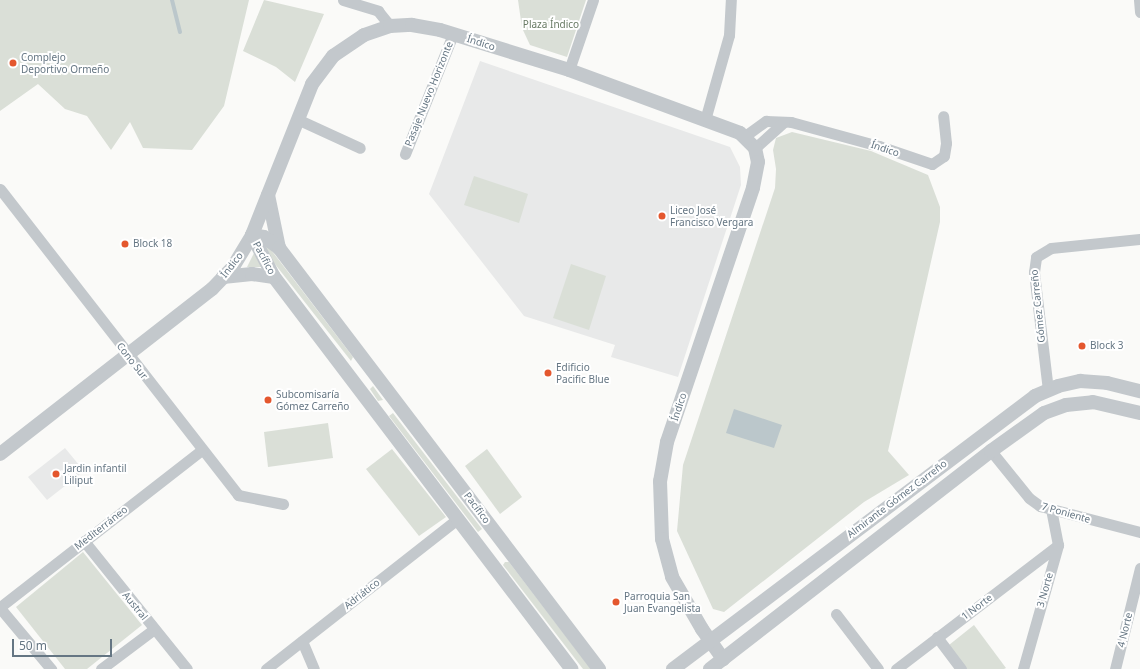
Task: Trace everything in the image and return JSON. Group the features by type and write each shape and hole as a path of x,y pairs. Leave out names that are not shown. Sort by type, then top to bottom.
{"street":[{"path":"343,0 378,11 390,26"},
{"path":"569,70 593,0"},
{"path":"705,120 729,35 731,0"},
{"path":"1139,0 1140,12"},
{"name":"Índico","path":"0,454 128,356 223,278 233,267 252,234 312,84 333,56 364,35 390,26 426,27 454,34 569,70 705,120 745,136 755,148 758,162 753,188 667,442 660,480 659,520 666,558 672,577 710,641 723,659"},
{"name":"Pasaje Nuevo Horizonte","path":"405,154 454,34"},
{"name":"Índico","path":"745,136 766,120 784,122 879,146 932,164 944,156 946,143 943,116"},
{"path":"297,119 360,148"},
{"path":"755,148 784,122"},
{"name":"Cono Sur","path":"0,189 128,356 238,495 283,504"},
{"path":"268,192 279,248"},
{"name":"Pacífico","path":"252,234 264,237 279,248 599,669"},
{"name":"Pacífico","path":"252,234 274,277 572,669"},
{"name":"Gómez Carreño","path":"1048,390 1034,272 1036,257 1051,248 1140,239"},
{"path":"223,278 252,274 274,277"},
{"name":"Almirante Gómez Carreño","path":"673,669 985,432 1048,390 1069,383 1093,381 1140,392"},
{"name":"Almirante Gómez Carreño","path":"710,669 991,451 1035,419 1066,405 1106,403 1140,413"},
{"name":"Mediterráneo","path":"0,607 202,450"},
{"name":"7 Poniente","path":"991,451 1029,498 1051,510 1140,532"},
{"name":"3 Norte","path":"1023,669 1058,544 1051,510"},
{"name":"Adriático","path":"266,669 457,519"},
{"name":"Austral","path":"84,541 187,669"},
{"name":"1 Norte","path":"896,669 1058,544"},
{"name":"4 Norte","path":"1115,669 1140,568"},
{"path":"0,607 50,669"},
{"path":"836,614 878,669"},
{"path":"101,669 154,628"},
{"path":"937,638 961,669"},
{"path":"302,641 314,669"}],"shaded area":[{"path":"480,61 730,147 740,167 741,185 678,377 611,357 615,345 524,316 429,194"},
{"path":"734,409 782,425 774,448 726,433"},
{"name":"Jardin infantil Liliput","path":"65,448 84,471 47,500 28,477"}],"green space":[{"path":"0,0 249,0 224,106 192,150 143,148 130,122 111,150 87,116 65,109 38,84 0,111"},
{"path":"264,0 324,14 295,82 276,67 243,51"},
{"name":"Plaza Índico","path":"518,0 586,0 567,57 530,45 522,28"},
{"path":"792,132 871,151 928,175 940,207 940,222 888,451 909,475 864,502 724,612 713,609 677,531 683,465 775,188 776,169 773,150 776,138"},
{"path":"474,176 528,194 519,223 464,205"},
{"path":"265,242 353,357 351,361 260,245"},
{"path":"254,253 263,267 247,267"},
{"path":"571,264 606,276 589,330 553,318"},
{"path":"373,386 383,400 378,401 370,389"},
{"path":"393,413 482,529 478,532 389,416"},
{"path":"328,423 333,458 268,467 264,432"},
{"path":"392,449 446,517 419,536 366,469"},
{"path":"487,449 522,497 500,514 465,466"},
{"path":"83,552 142,625 87,669 65,669 16,607"},
{"path":"505,562 509,562 591,669 583,669 503,565"},
{"path":"974,625 1006,668 967,669 949,645"}],"waterway":[{"path":"172,0 180,32"}],"place":[{"name":"Complejo Deportivo Ormeño","path":"13,63"},
{"name":"Liceo José Francisco Vergara","path":"662,216"},
{"name":"Block 18","path":"125,244"},
{"name":"Block 3","path":"1082,346"},
{"name":"Edificio Pacific Blue","path":"548,373"},
{"name":"Subcomisaría Gómez Carreño","path":"268,400"},
{"name":"Jardin infantil Liliput","path":"56,474"},
{"name":"Parroquia San Juan Evangelista","path":"616,602"}]}
